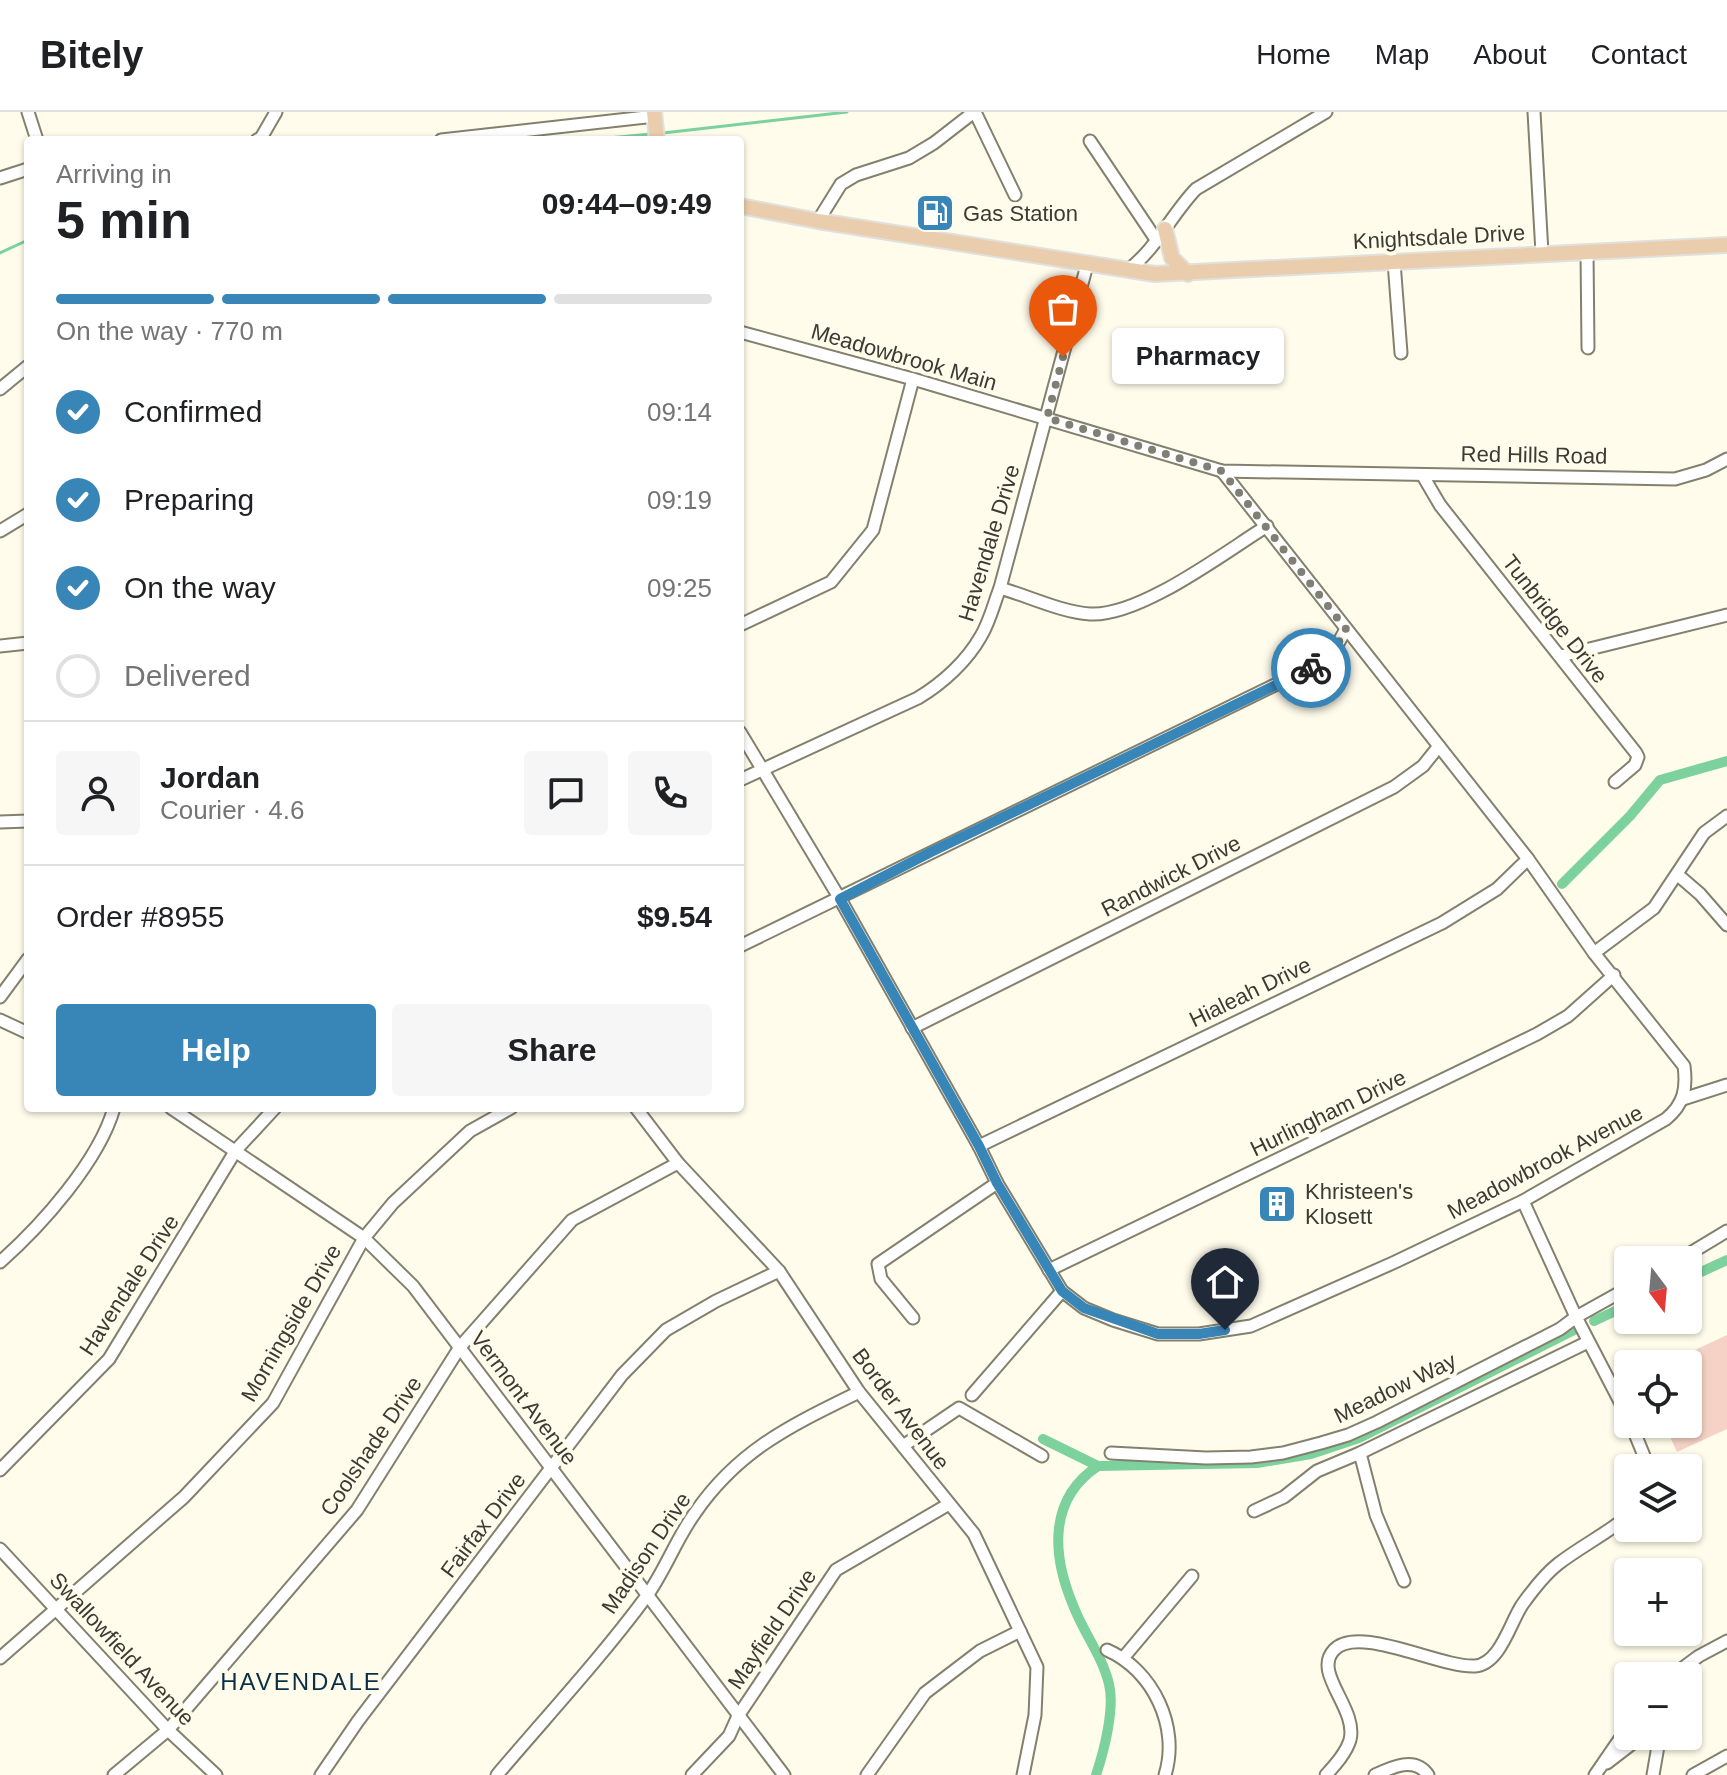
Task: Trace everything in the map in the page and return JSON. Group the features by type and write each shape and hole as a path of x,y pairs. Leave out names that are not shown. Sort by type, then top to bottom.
{"main road":[{"path":"654,116 656,136"},
{"path":"744,207 1128,270"},
{"path":"1161,235 1172,258 1188,274"},
{"name":"Knightsdale Drive","path":"1128,270 1188,274 1727,245"}],"street":[{"path":"28,112 36,136"},
{"path":"262,136 276,112"},
{"path":"818,221 841,184 856,175 909,158 974,112 1015,195"},
{"path":"1128,270 1145,257 1184,201 1204,183 1326,112"},
{"path":"1534,112 1542,253"},
{"path":"476,136 654,116"},
{"path":"1090,141 1161,235"},
{"path":"0,178 24,170"},
{"path":"1587,251 1588,348"},
{"path":"1394,262 1401,353"},
{"name":"Havendale Drive","path":"744,778 933,689 959,665 981,635 1000,588 1087,265"},
{"name":"Meadowbrook Main","path":"744,333 913,379 1222,471 1337,471"},
{"path":"0,389 24,369"},
{"path":"744,623 831,582 873,530 913,379"},
{"name":"Red Hills Road","path":"1337,471 1423,476 1675,479 1706,470 1727,459"},
{"path":"1222,471 1528,859 1594,953 1684,1066 1687,1084 1683,1099"},
{"name":"Tunbridge Drive","path":"1423,476 1440,505 1636,753 1635,765 1615,782"},
{"path":"0,531 24,516"},
{"path":"1000,588 1090,614 1110,612 1144,600 1186,578 1267,526"},
{"path":"1561,656 1727,615"},
{"path":"744,944 1320,663 1335,649 1346,629"},
{"path":"0,646 24,643"},
{"name":"Meadowbrook Avenue","path":"744,739 840,899 997,1183 1049,1270 1062,1291 1084,1308 1158,1334 1199,1334 1251,1326 1523,1201 1666,1119 1677,1110 1683,1099"},
{"name":"Randwick Drive","path":"912,1028 1394,787 1423,766 1439,746"},
{"path":"1594,953 1654,908 1704,833 1727,816"},
{"path":"0,822 24,821"},
{"name":"Hialeah Drive","path":"979,1146 1442,923 1497,889 1528,859"},
{"path":"1678,875 1700,894 1727,925"},
{"path":"0,997 24,964"},
{"name":"Hurlingham Drive","path":"1049,1270 1537,1034 1568,1016 1614,975"},
{"path":"0,1020 24,1031"},
{"path":"1683,1099 1727,1085"},
{"path":"0,1262 55,1207 109,1126 113,1112"},
{"name":"Vermont Avenue","path":"177,1112 364,1238 413,1286 784,1775"},
{"name":"Havendale Drive","path":"0,1470 109,1359 236,1150 271,1112"},
{"name":"Morningside Drive","path":"0,1658 184,1497 273,1403 364,1238 393,1203 470,1131 504,1112"},
{"name":"Border Avenue","path":"639,1112 678,1163 779,1271 859,1392 974,1534 1037,1667 1035,1715 1023,1775"},
{"name":"Coolshade Drive","path":"114,1775 168,1730 357,1510 460,1347 572,1220 678,1163"},
{"path":"913,1318 881,1279 878,1264 997,1183"},
{"path":"1523,1201 1614,1391"},
{"path":"1702,1246 1727,1231"},
{"name":"Fairfax Drive","path":"321,1775 358,1721 622,1375 666,1330 716,1301 779,1271"},
{"path":"972,1395 1062,1291"},
{"name":"Meadow Way","path":"1111,1453 1251,1457 1321,1443 1377,1422 1560,1329 1614,1296"},
{"path":"1254,1511 1284,1497 1317,1471 1588,1342"},
{"name":"Madison Drive","path":"497,1775 647,1596 695,1513 723,1479 755,1448 859,1392"},
{"path":"903,1446 959,1408 1042,1456"},
{"path":"1360,1453 1376,1515 1404,1581"},
{"name":"Mayfield Drive","path":"692,1775 729,1736 738,1716 836,1570 949,1504"},
{"path":"1326,1775 1350,1741 1351,1724 1328,1672 1327,1661 1340,1644 1358,1640 1458,1664 1477,1666 1485,1663 1495,1653 1519,1609 1537,1585 1557,1565 1614,1526"},
{"name":"Swallowfield Avenue","path":"0,1549 168,1730 216,1775"},
{"path":"1124,1657 1192,1576"},
{"path":"867,1775 925,1693 980,1651 1020,1631"},
{"path":"1691,1662 1727,1641"},
{"path":"1107,1650 1124,1657 1161,1705 1171,1741 1165,1775"},
{"path":"1596,1773 1614,1747"},
{"path":"1596,1773 1625,1750"},
{"path":"1653,1775 1657,1750"},
{"path":"1693,1775 1727,1756"},
{"path":"1375,1775 1397,1765 1416,1765 1428,1775"}],"shaded area":[{"path":"1727,1335 1727,1429 1677,1452 1670,1438 1702,1438 1702,1350 1695,1350"}],"waterway":[{"path":"663,133 847,112"},
{"path":"630,136 651,134"},
{"path":"0,253 24,242"},
{"path":"1562,884 1630,816 1660,780 1727,761"},
{"path":"1702,1272 1727,1260"},
{"path":"1594,1321 1614,1312"},
{"path":"1043,1439 1098,1466 1257,1463 1311,1454 1359,1438 1574,1330"},
{"path":"1096,1775 1110,1717 1109,1684 1073,1605 1058,1548 1063,1511 1070,1495 1082,1479 1098,1466"}],"way so far":[{"path":"1063,357 1047,418 1222,471 1267,526 1346,629 1335,649 1311,668"}],"place":[{"name":"Gas Station","path":"935,213"},
{"name":"Pharmacy","path":"1063,357"},
{"name":"Khristeen's Klosett","path":"1277,1204"}],"district":[{"name":"HAVENDALE","path":"301,1681"}],"route":[{"path":"1225,1330 1199,1334 1158,1334 1084,1308 1062,1291 997,1183 840,899 1311,668"}]}
